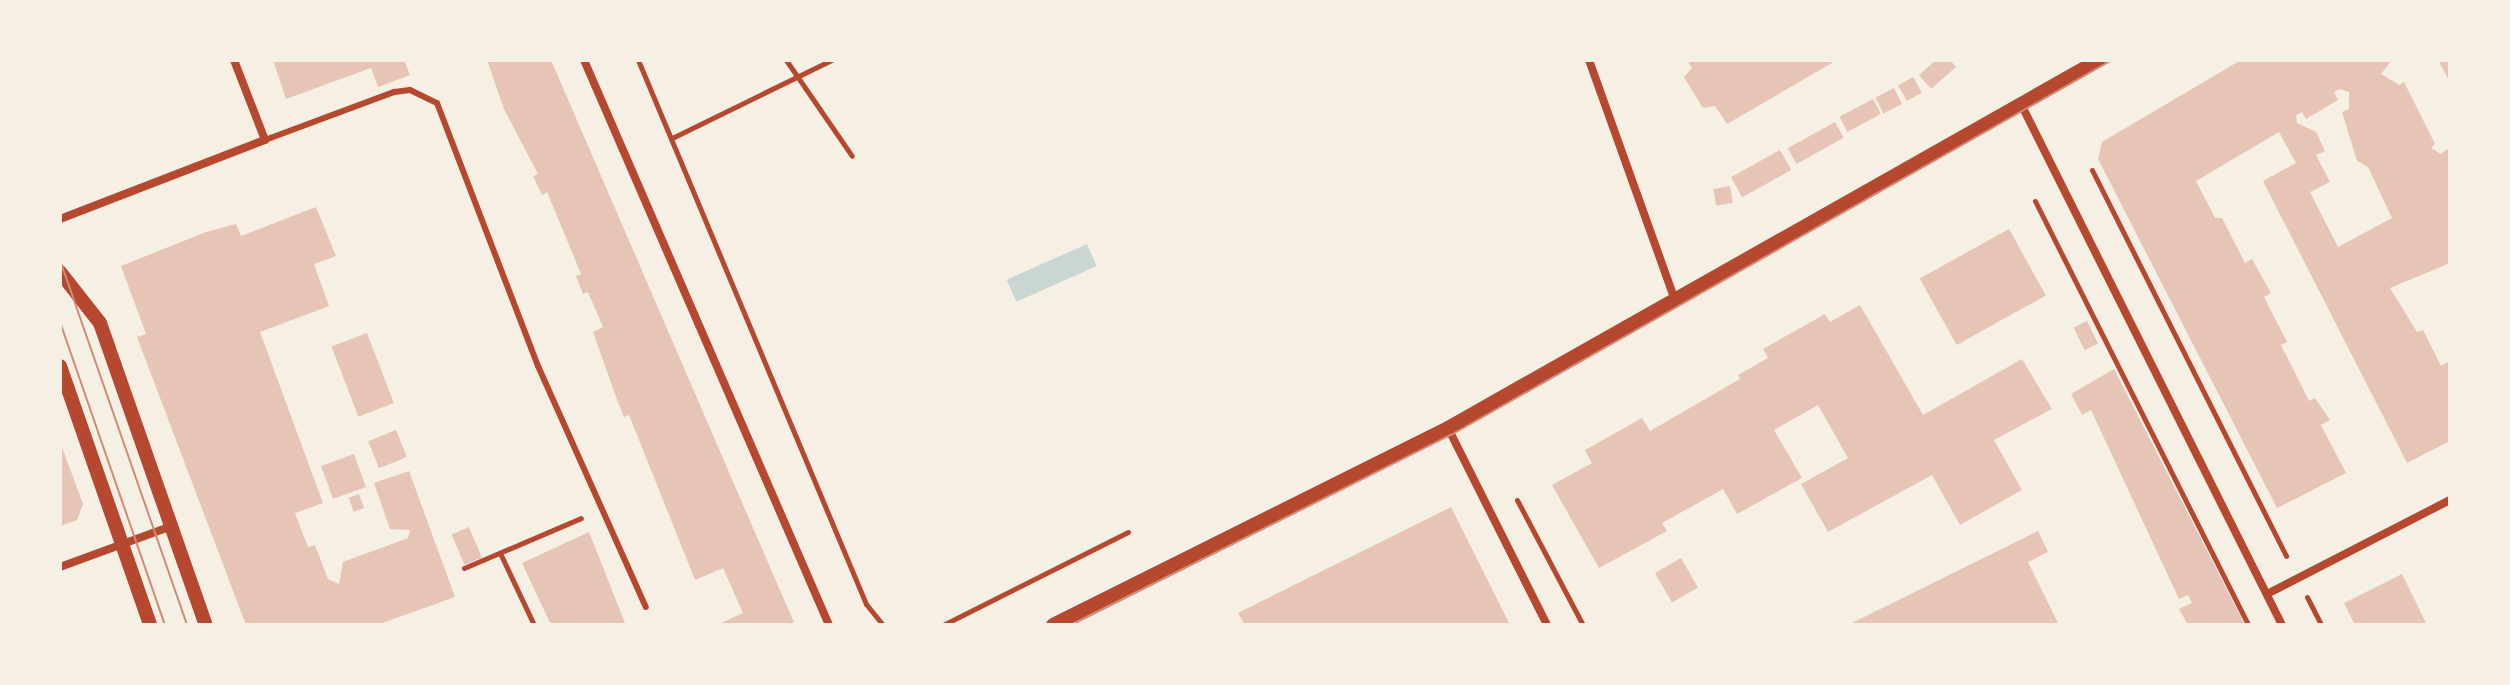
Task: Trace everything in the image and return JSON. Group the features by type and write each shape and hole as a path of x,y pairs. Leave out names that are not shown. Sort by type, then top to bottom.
{"street":[{"path":"60,219 265,140 234,60"},
{"path":"584,60 829,625"},
{"path":"1589,60 1675,300"},
{"path":"1053,625 1448,428 2099,60"},
{"path":"2021,104 2282,625"},
{"path":"60,272 100,323 206,625"},
{"path":"60,366 150,625"},
{"path":"1448,428 1547,625"},
{"path":"2267,594 2450,500"},
{"path":"60,567 172,526"}],"lane":[{"path":"265,140 394,92 410,90 437,103 501,275 646,607"}],"path":[{"path":"638,60 866,604 883,625"},
{"path":"786,60 852,156"},
{"path":"672,138 831,60"},
{"path":"2092,170 2292,568"},
{"path":"2035,201 2248,625"},
{"path":"1517,500 1583,625"},
{"path":"464,568 602,509"},
{"path":"943,625 1128,532"},
{"path":"500,553 534,625"},
{"path":"2300,582 2321,625"}],"shaded area":[{"path":"1087,244 1097,266 1016,302 1007,280"}],"building":[{"path":"273,60 404,60 410,75 378,87 371,68 286,99"},
{"path":"487,60 551,60 795,625 717,625 743,613 723,568 695,580 629,415 624,417 616,397 593,332 603,327 588,292 583,294 576,276 581,274 547,192 542,195 533,176 538,174 504,109"},
{"path":"1687,60 1837,60 1727,124 1715,106 1703,108 1684,77 1692,68"},
{"path":"1936,60 1950,60 1956,67 1931,89 1919,75"},
{"path":"2241,60 2392,60 2381,74 2399,85 2404,82 2435,144 2431,148 2441,154 2450,147 2450,263 2390,288 2417,332 2423,330 2441,366 2450,361 2450,441 2407,463 2263,181 2296,163 2279,132 2196,181 2215,218 2222,218 2245,263 2252,259 2271,293 2264,297 2287,342 2281,345 2309,401 2315,398 2330,420 2321,425 2346,473 2277,508 2098,159 2102,142","holes":["2340,89 2349,92 2349,109 2342,112 2357,161 2368,167 2392,218 2338,247 2310,192 2330,182 2316,155 2325,151 2316,132 2297,123 2296,115 2302,112 2306,119 2338,100 2334,92"]},
{"path":"2438,60 2450,60 2450,82"},
{"path":"1913,77 1922,93 1907,101 1898,85"},
{"path":"1894,88 1902,104 1883,114 1875,98"},
{"path":"1873,99 1881,114 1847,132 1839,117"},
{"path":"1835,122 1844,138 1796,164 1788,148"},
{"path":"1780,150 1791,170 1742,197 1731,177"},
{"path":"1730,186 1733,203 1716,206 1713,189"},
{"path":"316,207 336,256 314,264 329,306 260,332 323,503 295,513 308,547 315,545 328,579 339,584 343,562 408,538 410,530 390,529 374,483 409,471 455,597 377,625 246,625 137,337 146,334 121,266 206,232 236,224 241,236"},
{"path":"2009,229 2046,295 1957,345 1920,278"},
{"path":"1860,305 1923,415 2022,359 2052,409 1994,440 2022,490 1960,525 1932,475 1828,532 1801,484 1848,458 1818,405 1774,430 1802,478 1737,514 1723,489 1662,523 1667,531 1599,568 1552,485 1592,463 1585,450 1642,418 1650,431 1740,379 1738,375 1768,358 1763,349 1825,314 1830,322"},
{"path":"2087,321 2098,343 2084,350 2074,328"},
{"path":"367,333 394,403 358,417 332,347"},
{"path":"2114,369 2245,625 2188,625 2179,609 2192,603 2188,595 2179,599 2091,410 2082,415 2071,394"},
{"path":"396,430 407,457 379,468 368,441"},
{"path":"60,442 83,504 77,520 60,526"},
{"path":"354,454 366,487 333,499 321,466"},
{"path":"359,494 364,508 354,512 349,498"},
{"path":"1451,507 1510,625 1245,625 1238,613"},
{"path":"469,527 482,557 464,565 452,534"},
{"path":"2038,531 2048,552 2028,562 2059,625 1848,625"},
{"path":"589,532 625,623 551,625 522,563"},
{"path":"1681,558 1698,587 1672,602 1655,573"},
{"path":"2402,574 2427,625 2355,625 2344,603"}],"tram line":[{"path":"1071,625 1451,435 2112,60"},
{"path":"60,260 187,625"},
{"path":"60,322 165,625"}]}
